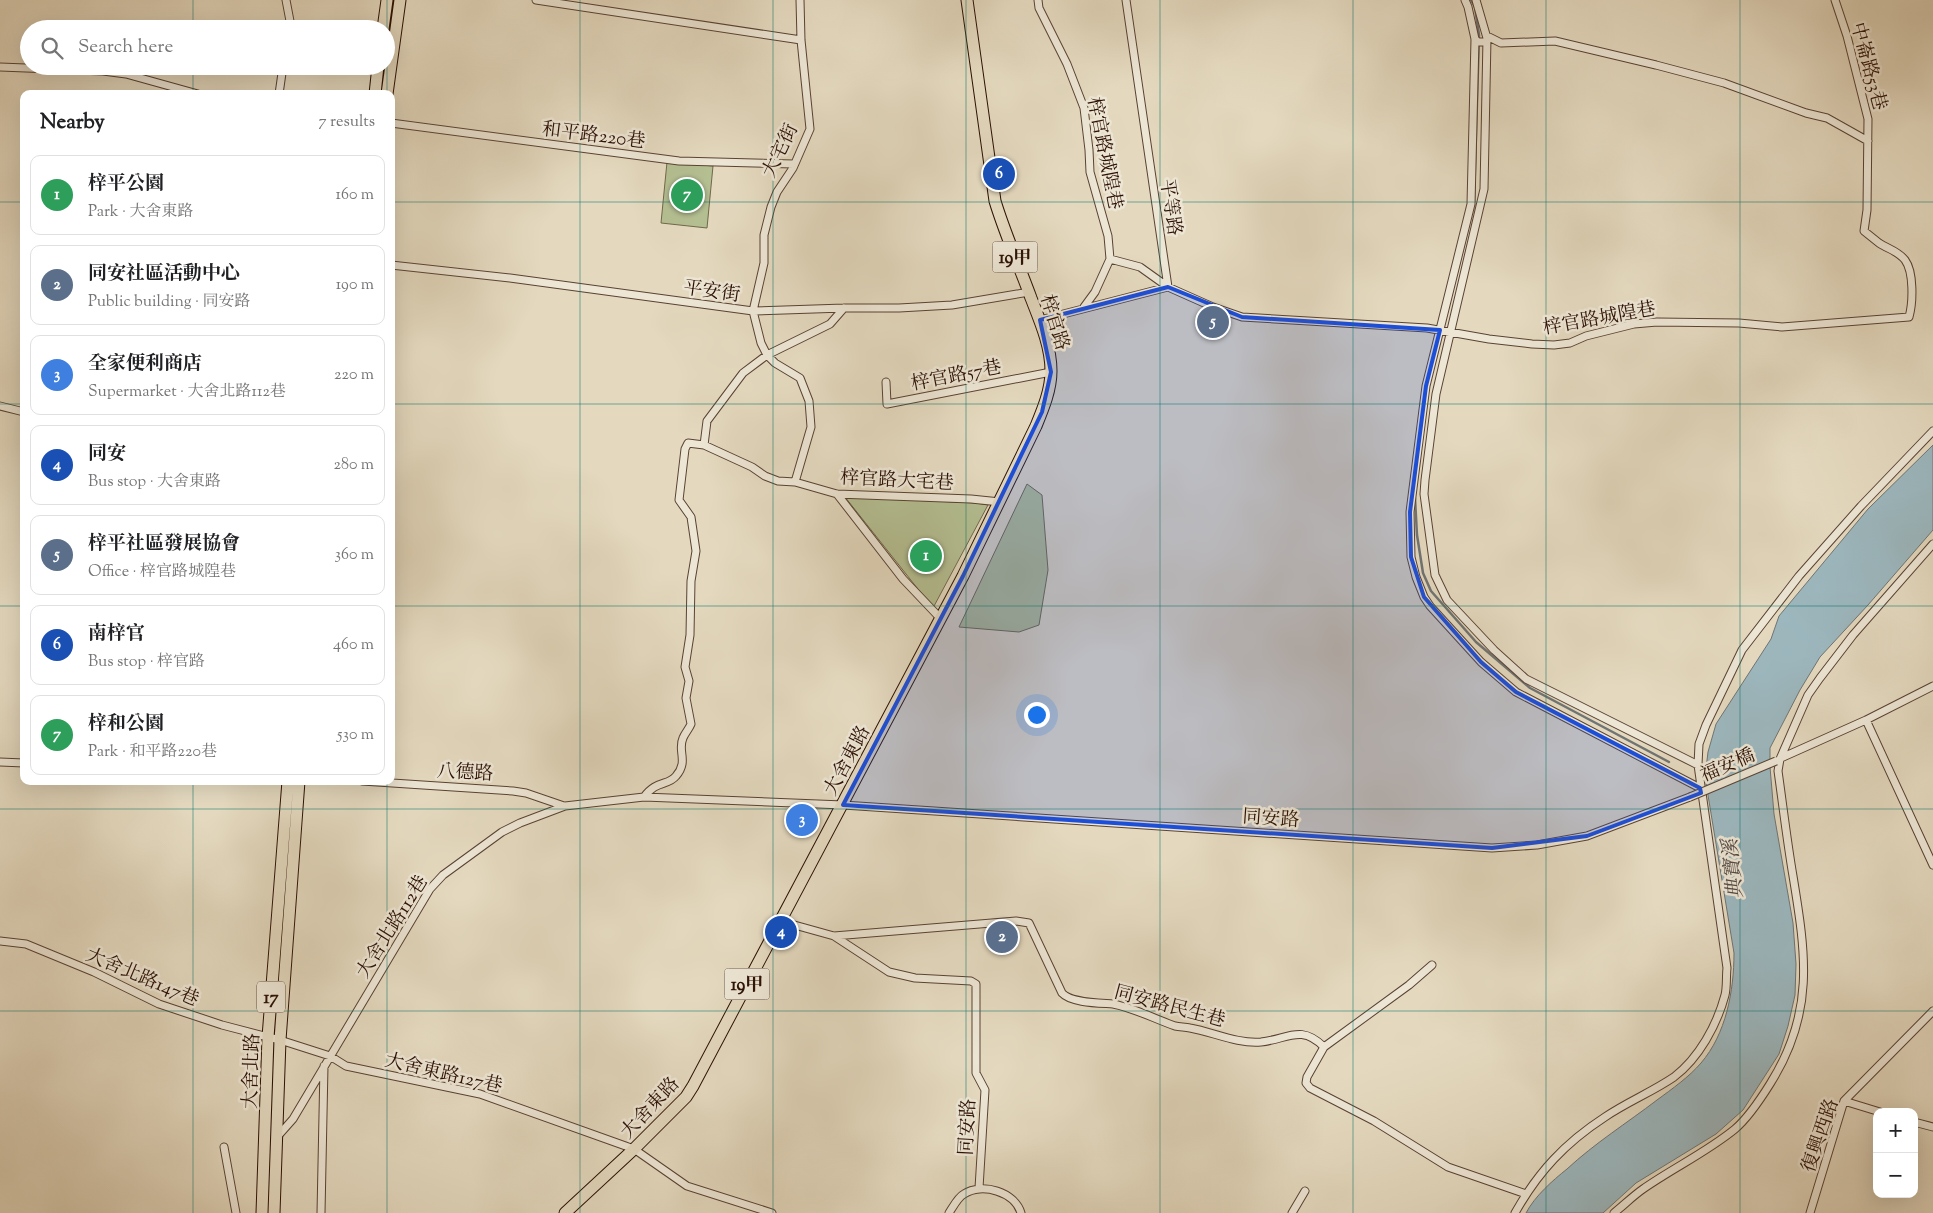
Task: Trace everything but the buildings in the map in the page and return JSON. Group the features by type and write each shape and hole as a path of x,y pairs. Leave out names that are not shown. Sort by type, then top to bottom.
{"main road":[{"path":"384,20 387,0"},
{"path":"395,36 400,0"},
{"name":"梓官路","path":"966,0 995,201 1003,228 1040,320 1048,345 1051,372 1050,386 1042,412 1000,502"},
{"path":"375,90 377,75"},
{"path":"388,90 390,75"},
{"name":"大舍東路","path":"566,1213 634,1149 686,1096 693,1086 843,805 1000,502"},
{"name":"大舍北路","path":"274,1213 271,1136 274,1039 288,785"},
{"name":"大舍北路","path":"274,1039 299,785"},
{"name":"大舍北路","path":"262,1213 271,1136"}],"street":[{"path":"286,0 290,20"},
{"path":"536,0 801,40"},
{"name":"大宅街","path":"753,312 764,263 764,235 771,207 810,129 801,40 800,0"},
{"name":"梓官路城隍巷","path":"1038,0 1039,8 1067,64 1084,108 1090,172 1108,236 1110,259 1140,267 1168,287 1213,307 1242,317 1452,331 1489,339 1554,345 1570,343 1586,336 1634,324 1657,322 1739,323 1782,327 1909,317 1913,305 1911,279 1906,261 1894,250 1880,244 1864,230 1867,210 1868,141"},
{"name":"平等路","path":"1126,0 1168,287"},
{"path":"1465,0 1481,40 1478,189 1471,204 1426,386 1410,512 1411,558 1416,577 1430,606 1481,662 1516,692 1700,788"},
{"path":"1476,0 1481,40 1478,189 1452,331 1436,394 1424,494 1435,575 1447,600 1494,650 1526,679 1698,766"},
{"name":"中崙路53巷","path":"1835,0 1847,36 1868,119 1868,141"},
{"path":"1481,40 1490,37 1501,43 1555,41 1656,64 1724,83 1806,113 1827,118 1868,141"},
{"path":"0,68 20,69"},
{"path":"130,75 184,90"},
{"path":"280,90 282,75"},
{"name":"和平路220巷","path":"395,124 680,161 794,164"},
{"path":"1083,308 1095,292 1110,259"},
{"name":"平安街","path":"395,265 510,278 753,312 952,305 1029,292"},
{"path":"1040,320 1168,287"},
{"path":"704,445 707,420 742,373 767,354 830,324 844,308"},
{"path":"753,312 761,343 767,354 776,363 800,378 810,401 811,427 795,482"},
{"name":"梓官路57巷","path":"886,382 887,404 1051,372"},
{"path":"0,406 20,411"},
{"path":"1516,1213 1526,1194 1554,1157 1605,1116 1674,1077 1692,1060 1705,1042 1717,1019 1725,994 1726,968 1698,766 1699,744 1706,725 1742,650 1799,576 1861,506 1933,431"},
{"name":"梓官路大宅巷","path":"644,797 656,785 676,777 683,765 683,738 691,724 686,698 689,681 685,667 690,636 692,581 696,551 691,517 679,500 684,457 688,443 704,445 778,481 795,482 837,494 971,499 1000,502"},
{"path":"837,494 903,579 941,618"},
{"path":"1614,1213 1643,1189 1712,1146 1746,1119 1777,1073 1794,1036 1803,993 1804,947 1778,771 1778,760 1808,695 1820,678 1853,635 1933,544"},
{"name":"福安橋","path":"1690,797 1866,720 1933,686"},
{"path":"1866,720 1933,865"},
{"path":"0,762 20,763"},
{"name":"八德路","path":"395,783 513,790 565,806"},
{"name":"大舍北路112巷","path":"271,1136 293,1119 430,889 443,875 502,832 565,806 644,797 843,805"},
{"name":"同安路","path":"843,805 1492,848 1537,845 1587,836 1690,797"},
{"name":"同安路","path":"780,921 834,936 889,972 915,978 971,980 976,984 976,1073 985,1090 978,1188"},
{"name":"同安路","path":"834,936 1016,921 1029,923"},
{"name":"同安路民生巷","path":"1029,923 1062,993 1070,998 1117,1005 1178,1027 1240,1040 1261,1042 1295,1034 1306,1034 1315,1038 1324,1047"},
{"name":"大舍北路147巷","path":"0,942 26,944 94,972 159,1004 222,1025 274,1039"},
{"path":"1432,965 1409,985 1324,1047 1306,1083 1310,1088 1374,1121 1448,1167 1526,1194"},
{"name":"復興西路","path":"1810,1213 1844,1101 1933,1011"},
{"name":"大舍東路127巷","path":"274,1039 330,1056 346,1066 480,1094 634,1149 687,1186 772,1213"},
{"path":"321,1213 324,1066"},
{"path":"1844,1101 1873,1110"},
{"path":"1918,1123 1933,1128"},
{"path":"224,1147 236,1213"},
{"path":"949,1213 962,1194 978,1188 1003,1194 1015,1201 1021,1213"},
{"path":"1292,1213 1306,1191"}],"highlighted area":[{"path":"1168,287 1242,317 1440,330 1426,386 1410,512 1411,557 1424,597 1481,662 1516,692 1700,788 1701,793 1587,836 1492,848 843,805 963,576 1042,412 1051,372 1040,320"}],"green space":[{"path":"667,162 713,166 707,228 661,223"},
{"path":"1027,484 1042,495 1048,570 1039,625 1019,632 959,627"},
{"path":"845,497 976,503 988,505 933,608"}],"water":[{"name":"典寶溪","path":"1933,445 1933,530 1820,657 1800,690 1770,748 1774,814 1793,923 1796,964 1795,995 1779,1054 1743,1110 1716,1134 1636,1183 1603,1213 1526,1213 1544,1189 1578,1160 1691,1073 1710,1052 1717,1039 1730,997 1734,953 1705,777 1708,752 1716,724 1771,639 1779,616 1868,509"}],"waterway":[{"path":"1471,0 1475,7 1479,35 1474,202"},
{"path":"1415,498 1417,535 1423,573 1431,591 1476,642 1530,688 1669,762"}],"place":[{"name":"南梓官","path":"999,174"},
{"name":"梓和公園","path":"687,195"},
{"name":"梓平社區發展協會","path":"1213,322"},
{"name":"梓平公園","path":"926,556"},
{"name":"全家便利商店","path":"802,820"},
{"name":"同安","path":"781,932"},
{"name":"同安社區活動中心","path":"1002,937"}]}
